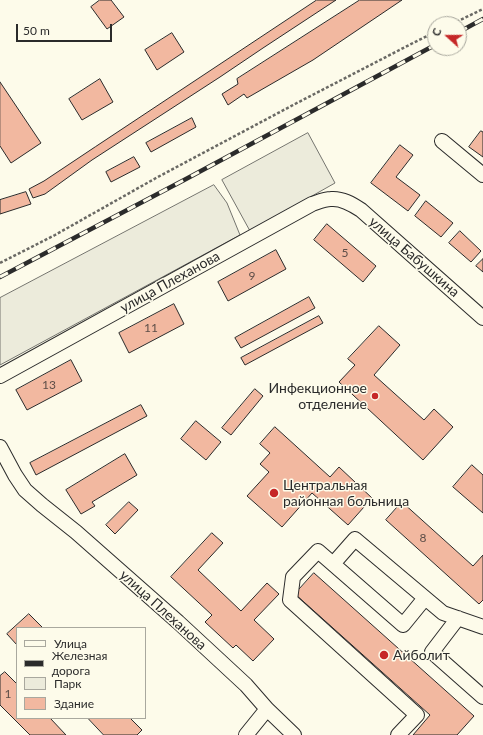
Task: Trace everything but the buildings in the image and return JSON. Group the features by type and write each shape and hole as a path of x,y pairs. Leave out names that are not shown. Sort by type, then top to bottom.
{"street":[{"path":"442,142 483,175"},
{"name":"улица Плеханова","path":"0,376 312,204 332,199 343,201"},
{"name":"улица Бабушкина","path":"343,201 360,210 483,318"},
{"name":"улица Плеханова","path":"0,447 25,490 76,532 178,622 246,685 267,709 294,735"},
{"path":"333,564 355,539 443,613 483,627"},
{"path":"398,735 417,715 290,600 293,577 318,551 403,625 425,598"},
{"path":"458,618 432,652 483,697"},
{"path":"246,735 267,709"}],"path":[{"path":"467,17 483,9"},
{"path":"0,263 55,235 156,178 427,36"}],"green space":[{"path":"308,133 335,183 250,231 222,180"},
{"path":"214,185 227,203 240,235 0,365 0,298"}],"railway":[{"path":"467,28 483,19"},
{"path":"0,277 427,49"}],"place":[{"name":"Инфекционное отделение","path":"375,396"},
{"name":"Центральная районная больница","path":"274,493"},
{"name":"Айболит","path":"384,655"}]}
